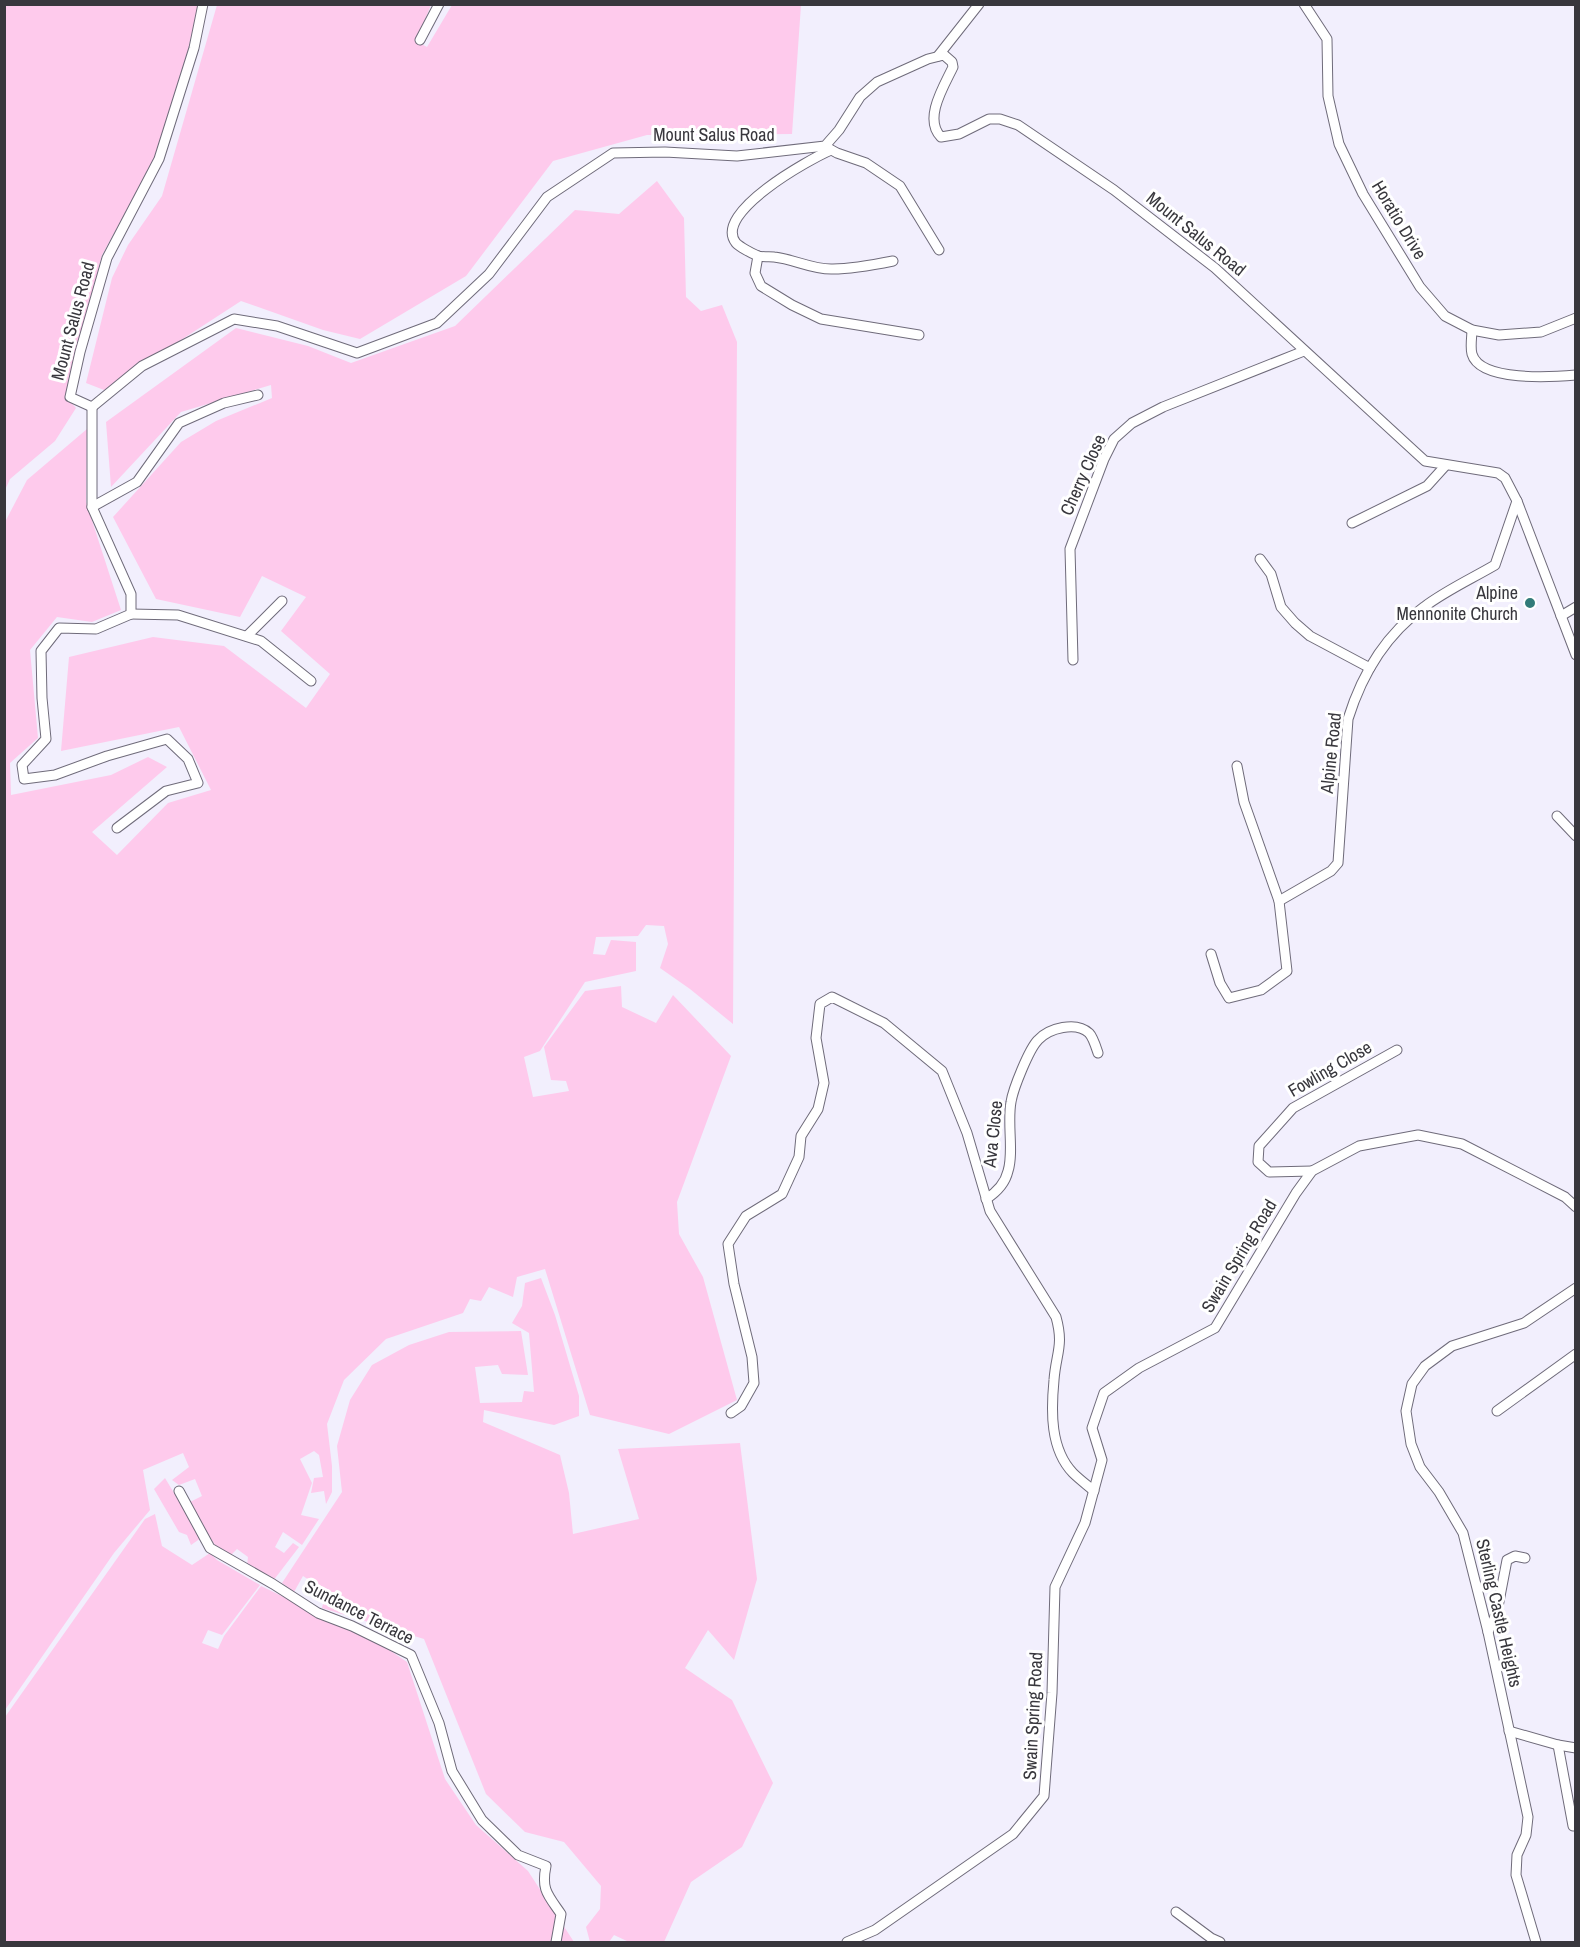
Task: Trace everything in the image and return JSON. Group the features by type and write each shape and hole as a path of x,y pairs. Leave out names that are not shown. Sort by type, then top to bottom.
{"street":[{"name":"Mount Salus Road","path":"203,4 194,48 159,159 107,258 83,341 70,397 92,407 141,366 234,319 277,326 357,352 437,323 489,274 547,197 613,153 665,152 737,156 828,148"},
{"path":"420,40 439,4"},
{"path":"893,261 830,269 776,257 758,256 736,243 733,234 735,222 744,209 794,169 828,148 860,97 877,82 938,56 979,4"},
{"name":"Horatio Drive","path":"1304,4 1327,39 1328,96 1339,144 1363,194 1420,287 1445,316 1472,330 1499,335 1541,332 1575,318"},
{"name":"Mount Salus Road","path":"938,56 948,57 953,67 935,109 935,131 941,137 959,134 989,119 1000,119 1018,125 1114,190 1215,268 1425,461 1498,473 1505,478 1517,501 1575,655"},
{"path":"828,148 866,163 900,186 939,250"},
{"path":"758,256 755,273 761,286 792,305 821,319 919,335"},
{"path":"1472,330 1472,354 1479,363 1489,369 1513,375 1575,375"},
{"name":"Cherry Close","path":"1073,660 1070,549 1114,439 1132,423 1163,407 1304,351"},
{"path":"93,507 137,482 179,423 224,403 258,395"},
{"path":"92,407 93,507 131,594 131,614"},
{"path":"1352,523 1427,486 1446,465"},
{"name":"Alpine Road","path":"1279,902 1331,871 1338,863 1348,719 1355,696 1375,656 1398,628 1425,606 1495,565 1517,501"},
{"path":"1260,559 1271,574 1281,606 1295,623 1310,636 1370,668"},
{"path":"247,636 282,601"},
{"path":"1561,616 1575,608"},
{"path":"117,828 139,809 166,791 198,783 188,759 167,739 107,756 55,775 24,778 22,765 46,739 40,651 59,627 96,629 131,614 178,615 261,640 311,681"},
{"path":"1211,954 1220,983 1229,998 1261,990 1287,971 1279,902 1244,802 1237,765"},
{"path":"1557,816 1575,836"},
{"path":"731,1413 741,1406 754,1383 752,1357 734,1284 728,1244 746,1216 782,1194 799,1157 801,1136 818,1109 824,1083 816,1038 820,1005 832,997 884,1023 942,1071 967,1133 990,1211 1056,1317 1060,1341 1054,1379 1055,1443 1071,1471 1094,1491"},
{"name":"Ava Close","path":"986,1199 999,1191 1009,1170 1011,1102 1025,1061 1038,1039 1052,1030 1079,1027 1090,1033 1098,1053"},
{"name":"Fowling Close","path":"1312,1171 1269,1172 1258,1162 1259,1146 1293,1108 1397,1050"},
{"name":"Swain Spring Road","path":"847,1942 875,1930 1013,1834 1044,1796 1052,1693 1055,1587 1085,1523 1102,1460 1092,1428 1104,1393 1139,1368 1215,1328 1296,1193 1312,1171 1359,1146 1418,1136 1462,1144 1565,1197 1575,1208"},
{"name":"Sterling Castle Heights","path":"1536,1942 1516,1875 1517,1855 1526,1835 1528,1817 1488,1632 1463,1533 1439,1492 1420,1467 1411,1444 1406,1411 1412,1384 1425,1366 1452,1346 1524,1323 1575,1288"},
{"path":"1497,1411 1574,1359"},
{"name":"Sundance Terrace","path":"179,1491 210,1548 318,1613 352,1626 411,1655 438,1724 452,1771 482,1820 518,1855 546,1866 543,1881 547,1893 561,1914 556,1942"},
{"path":"1488,1632 1497,1612 1507,1560 1515,1557 1525,1558"},
{"path":"1509,1731 1575,1748"},
{"path":"1558,1745 1572,1826"},
{"path":"1176,1912 1220,1942"}],"shaded area":[{"path":"5,5 198,5 186,60 156,157 102,255 65,396 76,408 55,441 10,479 5,490"},
{"path":"217,5 431,5 416,41 427,47 452,5 801,5 792,134 647,135 553,161 466,276 360,339 323,330 241,301 104,390 86,383 112,278 128,245 162,196"},
{"path":"657,181 684,218 686,297 701,311 722,305 737,342 733,1024 660,968 668,944 664,926 646,925 638,936 596,937 593,954 605,955 611,940 636,942 636,971 585,982 540,1051 524,1057 533,1097 569,1091 566,1081 551,1080 544,1047 585,991 621,986 622,1007 656,1023 673,995 731,1056 677,1202 679,1234 703,1277 737,1400 669,1434 590,1415 545,1269 517,1277 513,1297 489,1287 481,1301 470,1299 463,1313 386,1339 344,1380 327,1424 332,1466 332,1492 326,1504 324,1491 311,1493 314,1478 323,1477 319,1455 314,1451 300,1459 312,1483 301,1515 319,1519 302,1545 283,1532 275,1547 284,1553 293,1543 299,1547 273,1581 247,1566 248,1557 237,1549 230,1556 215,1545 188,1503 202,1496 195,1479 179,1485 172,1480 189,1467 183,1453 143,1470 150,1510 114,1553 5,1710 5,522 27,480 87,429 86,502 121,610 92,622 57,617 30,650 38,738 10,763 11,795 111,775 148,757 167,767 92,832 117,855 168,803 211,790 179,727 61,751 69,657 153,637 224,646 306,708 330,674 281,631 306,597 262,576 240,617 156,599 113,517 181,442 216,421 272,398 271,385 181,412 111,487 106,422 236,328 308,346 351,363 455,326 575,210 619,214"},
{"path":"541,1278 555,1315 579,1396 579,1416 554,1425 484,1410 483,1422 560,1455 569,1493 573,1534 639,1519 618,1449 740,1443 757,1579 734,1660 708,1630 685,1668 732,1700 773,1783 742,1847 691,1882 664,1942 629,1942 614,1935 609,1942 590,1942 586,1927 600,1909 601,1886 564,1842 525,1832 486,1794 424,1639 322,1608 326,1591 303,1576 294,1592 282,1583 342,1492 337,1446 350,1400 372,1365 409,1345 449,1332 521,1331 528,1375 502,1374 498,1365 475,1367 480,1403 522,1402 524,1391 534,1392 529,1333 512,1323 522,1306 525,1283"},
{"path":"165,1478 201,1538 191,1545 187,1535 179,1532 154,1489"},
{"path":"155,1514 162,1546 192,1565 210,1553 217,1560 260,1585 222,1635 208,1630 202,1643 218,1649 224,1636 261,1586 379,1643 407,1662 445,1779 476,1825 528,1871 574,1942 5,1942 5,1717 145,1519"}],"place":[{"name":"Alpine Mennonite Church","path":"1530,603"}]}
